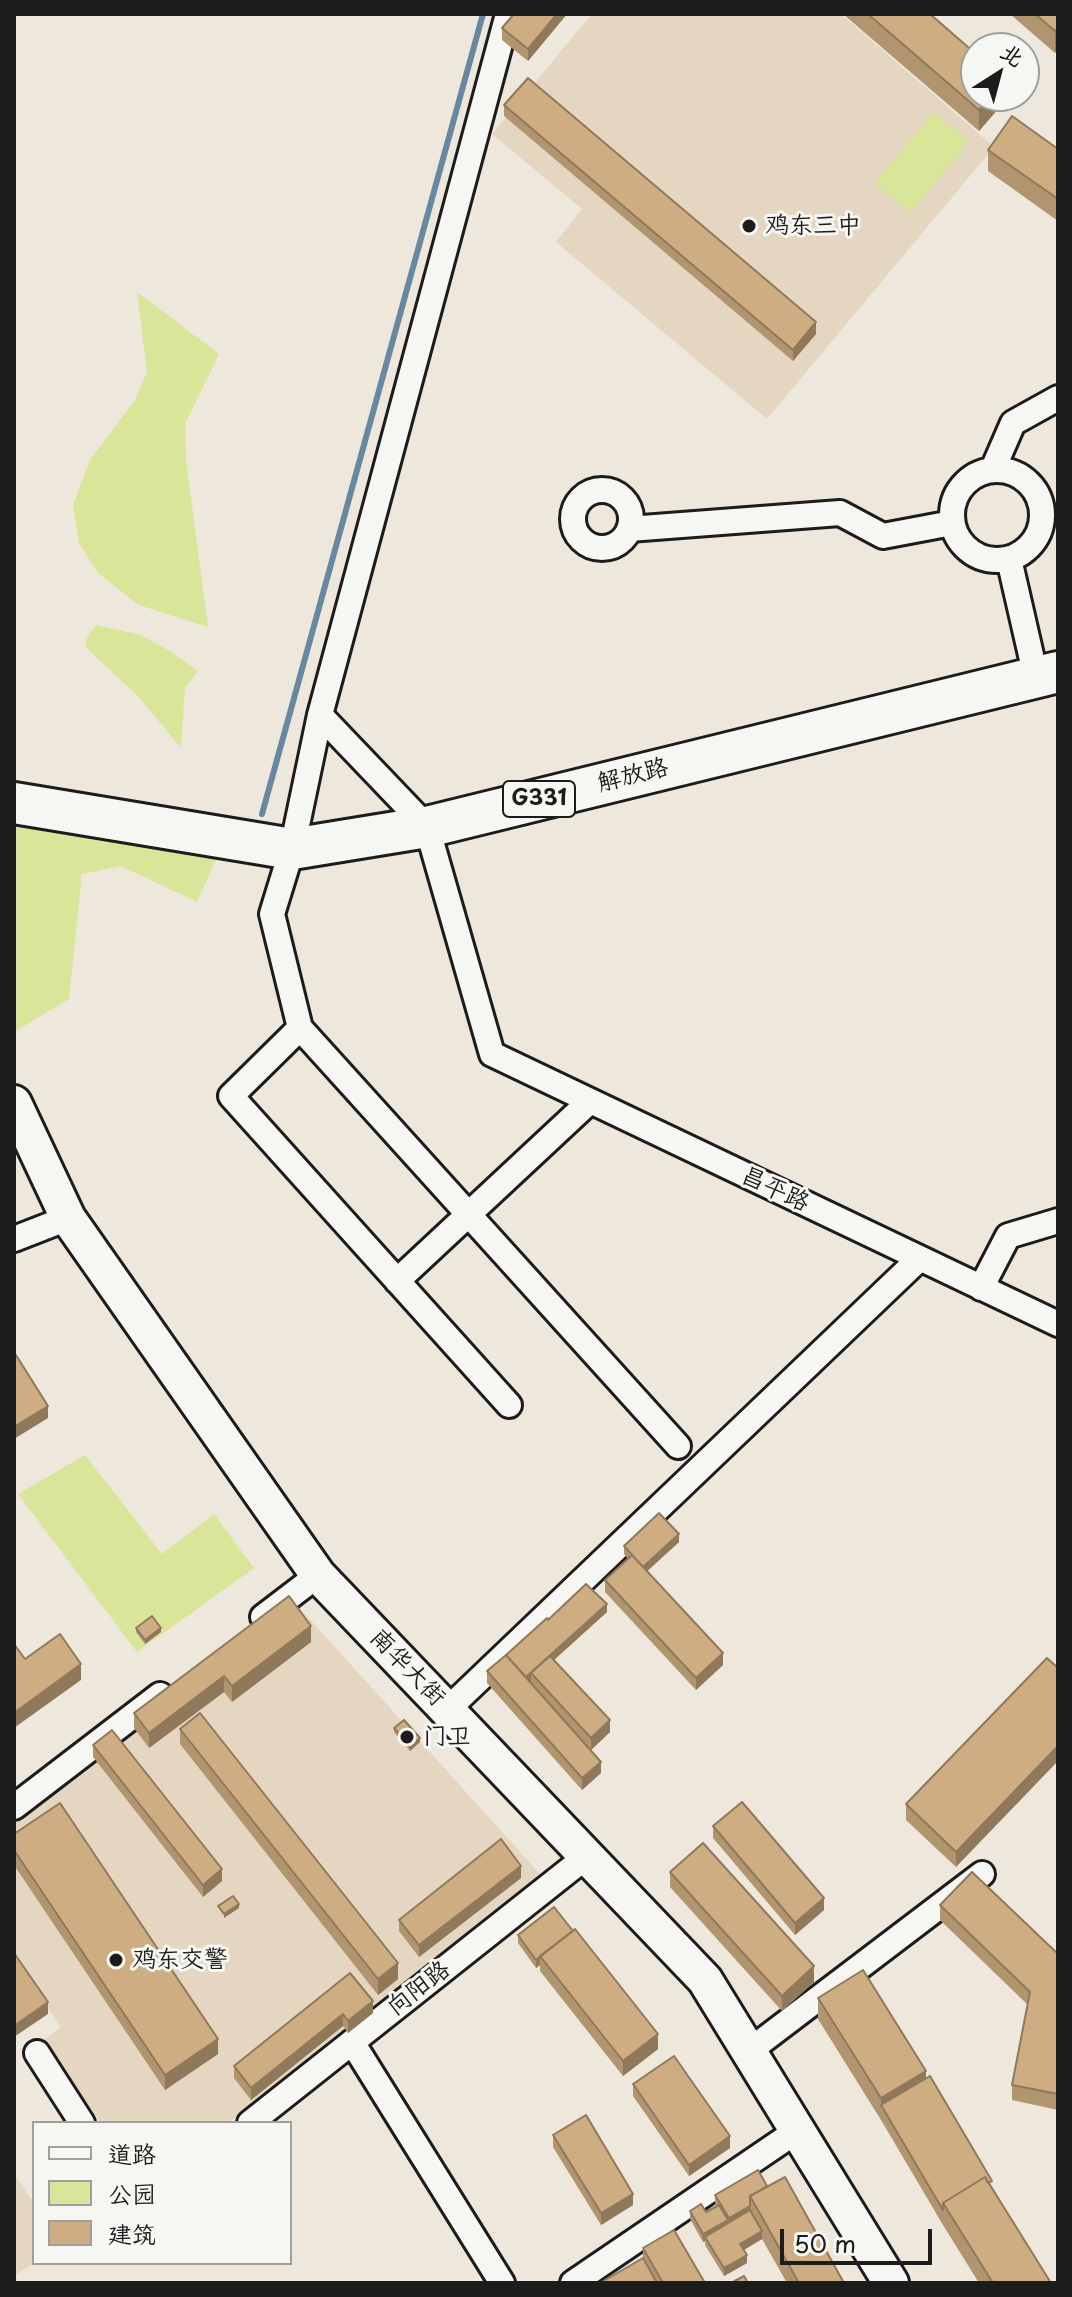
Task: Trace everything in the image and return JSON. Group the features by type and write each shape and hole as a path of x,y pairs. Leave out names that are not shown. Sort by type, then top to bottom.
{"highway":[{"name":"解放路","path":"14,803 292,849 427,827 1047,675"}],"main road":[{"name":"南华大街","path":"14,1103 68,1218 318,1575 705,1980 891,2283"}],"street":[{"path":"508,14 320,715 292,849 272,914 300,1028 678,1446"},
{"path":"993,469 1013,423 1058,398"},
{"path":"993,469 1023,477 1034,487 1043,515 1033,543 1022,553 994,561 966,549 952,523 951,508 956,493 966,481 993,469"},
{"path":"629,529 840,513 883,536 952,523"},
{"path":"1009,559 1047,675"},
{"path":"320,715 427,827"},
{"name":"昌平路","path":"427,827 492,1054 1058,1324"},
{"path":"300,1028 231,1096 509,1405"},
{"path":"397,1281 589,1102"},
{"path":"14,1239 68,1218"},
{"path":"981,1288 1008,1236 1058,1221"},
{"path":"447,1710 919,1259"},
{"path":"241,1634 318,1575"},
{"path":"14,1807 175,1684"},
{"name":"向阳路","path":"253,2121 587,1856"},
{"path":"749,2051 982,1874"},
{"path":"352,2042 502,2283"},
{"path":"37,2053 81,2121"},
{"path":"573,2283 798,2130"}],"shaded area":[{"name":"鸡东三中","path":"592,14 841,14 994,147 767,419 556,242 582,209 492,134"},
{"path":"296,1604 540,1874 231,2121 100,2121 43,2041 61,2027 14,1959 14,1817"},
{"path":"14,2174 32,2200 32,2264 14,2276"}],"green space":[{"path":"933,112 969,141 911,213 875,183"},
{"path":"137,292 219,354 185,424 186,460 208,627 139,605 98,573 79,543 73,505 90,460 135,400 147,372"},
{"path":"96,625 141,635 198,671 185,688 181,748 136,694 86,648 86,640"},
{"path":"14,807 218,855 197,902 121,866 82,874 69,999 14,1032"},
{"path":"85,1455 162,1554 214,1514 254,1568 137,1652 18,1494"}],"building":[{"path":"514,14 557,14 528,49 502,28"},
{"path":"868,14 930,14 960,40 960,94"},
{"path":"1035,14 1058,14 1058,28 1055,31"},
{"path":"528,78 816,322 793,350 504,105"},
{"path":"1012,116 1058,149 1058,199 988,150"},
{"path":"14,1352 48,1406 14,1427"},
{"path":"659,1513 679,1534 643,1567 624,1546"},
{"path":"632,1555 723,1653 696,1678 605,1580"},
{"path":"586,1584 607,1604 526,1677 506,1655"},
{"path":"289,1596 311,1626 232,1686 224,1676 149,1733 134,1713"},
{"path":"152,1616 161,1628 145,1640 136,1628"},
{"path":"60,1634 81,1664 14,1713 14,1644 25,1659"},
{"path":"506,1655 601,1762 582,1778 487,1671"},
{"path":"550,1656 610,1720 591,1738 531,1673"},
{"path":"1047,1658 1058,1668 1058,1746 956,1852 906,1804"},
{"path":"200,1713 398,1963 378,1979 180,1729"},
{"name":"门卫","path":"404,1720 420,1738 410,1747 394,1728"},
{"path":"112,1730 222,1869 203,1885 93,1745"},
{"path":"742,1802 824,1898 795,1923 713,1826"},
{"name":"鸡东交警","path":"60,1803 218,2039 165,2075 14,1850 14,1834"},
{"path":"501,1839 521,1866 419,1945 399,1920"},
{"path":"703,1843 814,1966 782,1996 670,1872"},
{"path":"972,1872 1058,1954 1058,2094 1012,2085 1030,1992 940,1905"},
{"path":"233,1896 239,1904 224,1914 218,1906"},
{"path":"554,1907 573,1931 536,1960 518,1935"},
{"path":"575,1929 658,2034 623,2061 540,1956"},
{"path":"14,1953 48,2002 14,2026"},
{"path":"863,1970 926,2071 881,2098 818,1998"},
{"path":"350,1973 373,2001 348,2021 343,2014 251,2088 234,2066"},
{"path":"674,2056 730,2136 689,2165 633,2084"},
{"path":"930,2076 992,2181 988,2183 985,2177 943,2203 943,2210 881,2105"},
{"path":"586,2115 633,2194 601,2213 553,2135"},
{"path":"758,2170 767,2186 750,2196 750,2206 729,2218 715,2195"},
{"path":"785,2177 844,2283 799,2283 750,2196"},
{"path":"985,2177 1051,2283 993,2283 943,2203"},
{"path":"701,2204 706,2212 719,2205 728,2220 703,2234 690,2211"},
{"path":"750,2210 762,2231 740,2244 747,2255 724,2268 705,2237"},
{"path":"674,2230 705,2283 663,2283 643,2248"},
{"path":"643,2258 657,2283 600,2283"},
{"path":"744,2276 748,2283 731,2283"}],"waterway":[{"path":"262,814 483,14"}],"place":[{"name":"鸡东三中","path":"749,226"},
{"name":"门卫","path":"407,1737"},
{"name":"鸡东交警","path":"116,1960"}]}
